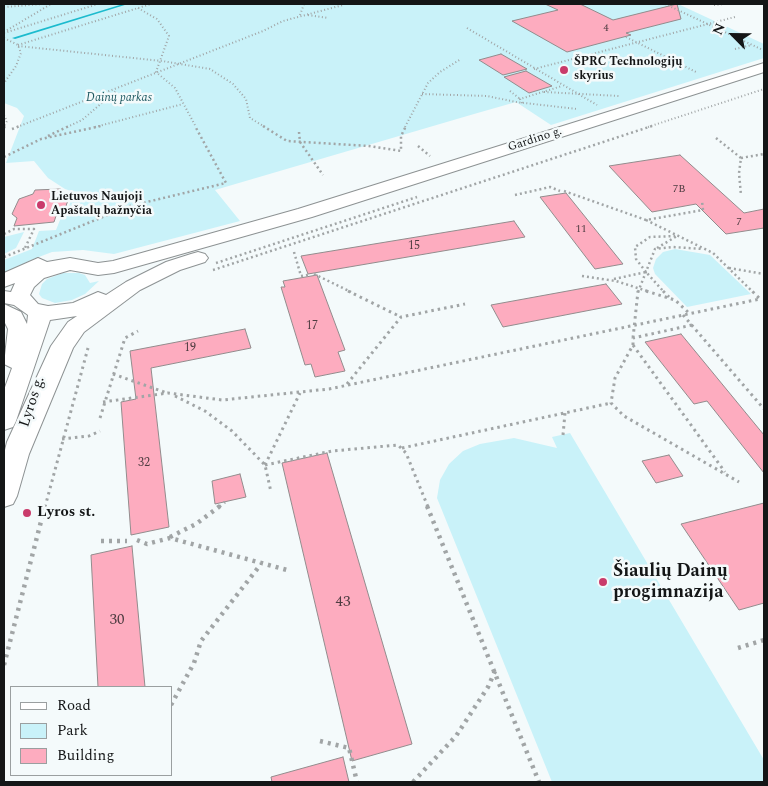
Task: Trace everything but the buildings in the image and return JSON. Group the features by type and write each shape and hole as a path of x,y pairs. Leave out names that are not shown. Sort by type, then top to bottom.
{"main road":[{"name":"Gardino g.","path":"17,305 25,284 37,274 53,267 70,264 98,269 108,262 305,213 764,59"},
{"name":"Gardino g.","path":"17,305 67,311 97,300 111,287 142,268 268,229 305,213"},
{"path":"16,455 62,346 86,318 118,299 133,286 155,274 232,246 268,229"},
{"name":"Gardino g.","path":"4,281 41,262 66,255 82,254 108,262"},
{"path":"108,262 116,279 111,287"},
{"name":"Gardino g.","path":"17,305 39,320 31,348"},
{"path":"4,392 20,329 13,317 17,305"},
{"name":"Lyros g.","path":"4,496 59,324 67,311"},
{"name":"Lyros g.","path":"4,421 31,348"}],"path":[{"path":"4,7 43,4"},
{"path":"4,32 50,4"},
{"path":"4,32 98,4"},
{"path":"18,46 151,4"},
{"path":"300,15 304,4"},
{"path":"665,4 752,45 764,59"},
{"path":"714,5 724,4"},
{"path":"12,129 300,15 343,5"},
{"path":"138,8 157,19 169,36 162,61 157,67 156,72"},
{"path":"300,15 328,18"},
{"path":"534,69 735,17"},
{"path":"467,28 600,107 594,108"},
{"path":"626,37 696,72 687,75"},
{"path":"4,38 18,46 210,68 233,84 246,99 250,118 287,141 369,146 401,151 401,136 428,83 440,72 462,59"},
{"path":"735,50 752,45"},
{"path":"4,83 16,66 21,53 18,46"},
{"path":"4,257 130,206 226,183 175,88 156,72"},
{"path":"4,157 82,120 111,94 126,85"},
{"path":"520,99 562,86"},
{"path":"211,270 764,89 757,86"},
{"path":"510,92 520,99 522,103"},
{"path":"544,92 621,96"},
{"path":"422,94 487,96 522,103 578,109"},
{"path":"41,139 124,121 183,104"},
{"path":"4,114 7,121 4,128"},
{"path":"298,132 300,142 323,175"},
{"path":"716,138 741,158 764,154"},
{"path":"555,151 561,155"},
{"path":"741,158 738,173 741,195"},
{"path":"509,167 514,171"},
{"path":"515,195 550,187 560,191"},
{"path":"564,191 646,220 713,253 760,299"},
{"path":"213,264 421,195"},
{"path":"646,220 703,210 702,201"},
{"path":"4,234 14,229 34,229 25,248"},
{"path":"611,403 616,378 633,345 633,324 638,289 655,249 678,236"},
{"path":"670,298 636,260 635,247 650,238 678,236"},
{"path":"655,249 673,247 705,249"},
{"path":"294,252 301,276 308,274"},
{"path":"729,268 764,274"},
{"path":"611,279 646,272"},
{"path":"314,274 401,317 465,304"},
{"path":"582,276 611,279 670,298 675,300 689,313"},
{"path":"103,402 168,393 222,400 300,393 764,298"},
{"path":"682,314 764,409"},
{"path":"346,385 401,317"},
{"path":"633,338 692,325"},
{"path":"100,418 103,402 125,338 138,331"},
{"path":"4,665 62,439 89,344"},
{"path":"633,345 727,475"},
{"path":"466,352 469,358"},
{"path":"113,374 183,398 205,411 232,431 265,465 271,492"},
{"path":"265,465 300,393"},
{"path":"401,448 611,403"},
{"path":"611,403 624,416 739,482"},
{"path":"563,435 565,413"},
{"path":"62,439 88,436 100,431"},
{"path":"265,465 332,451 398,445 406,453 539,782"},
{"path":"137,540 147,544 170,538 196,524 224,502"},
{"path":"170,538 286,570"},
{"path":"101,541 127,541"},
{"path":"172,703 194,663 202,641 261,564"},
{"path":"738,648 764,640"},
{"path":"412,782 456,736 488,687 495,670"},
{"path":"320,741 349,748 356,782"}],"green space":[{"name":"Dainų parkas","path":"4,4 678,4 764,44 764,58 551,125 516,102 215,190 240,221 114,254 83,250 52,252 31,260 4,275 4,260 32,249 39,231 56,230 62,215 67,213 71,200 80,194 65,189 48,178 34,161 6,163 24,116 17,108 4,103"},
{"path":"24,232 16,248 4,254 4,237"},
{"path":"675,249 710,255 751,294 687,307 655,274 653,268 656,259 663,252"},
{"path":"63,273 85,275 90,283 99,281 85,294 72,300 55,303 42,298 39,294 42,284 47,279"},
{"path":"570,433 764,760 764,782 552,782 437,498 440,480 449,464 463,451 480,444 514,438 557,448 552,437"}],"waterway":[{"path":"14,38 126,4"}],"place":[{"name":"ŠPRC Technologijų skyrius","path":"564,70"},
{"name":"Lietuvos Naujoji Apaštalų bažnyčia","path":"41,205"},
{"name":"Lyros st.","path":"27,513"},
{"name":"Šiaulių Dainų progimnazija","path":"603,582"}]}
